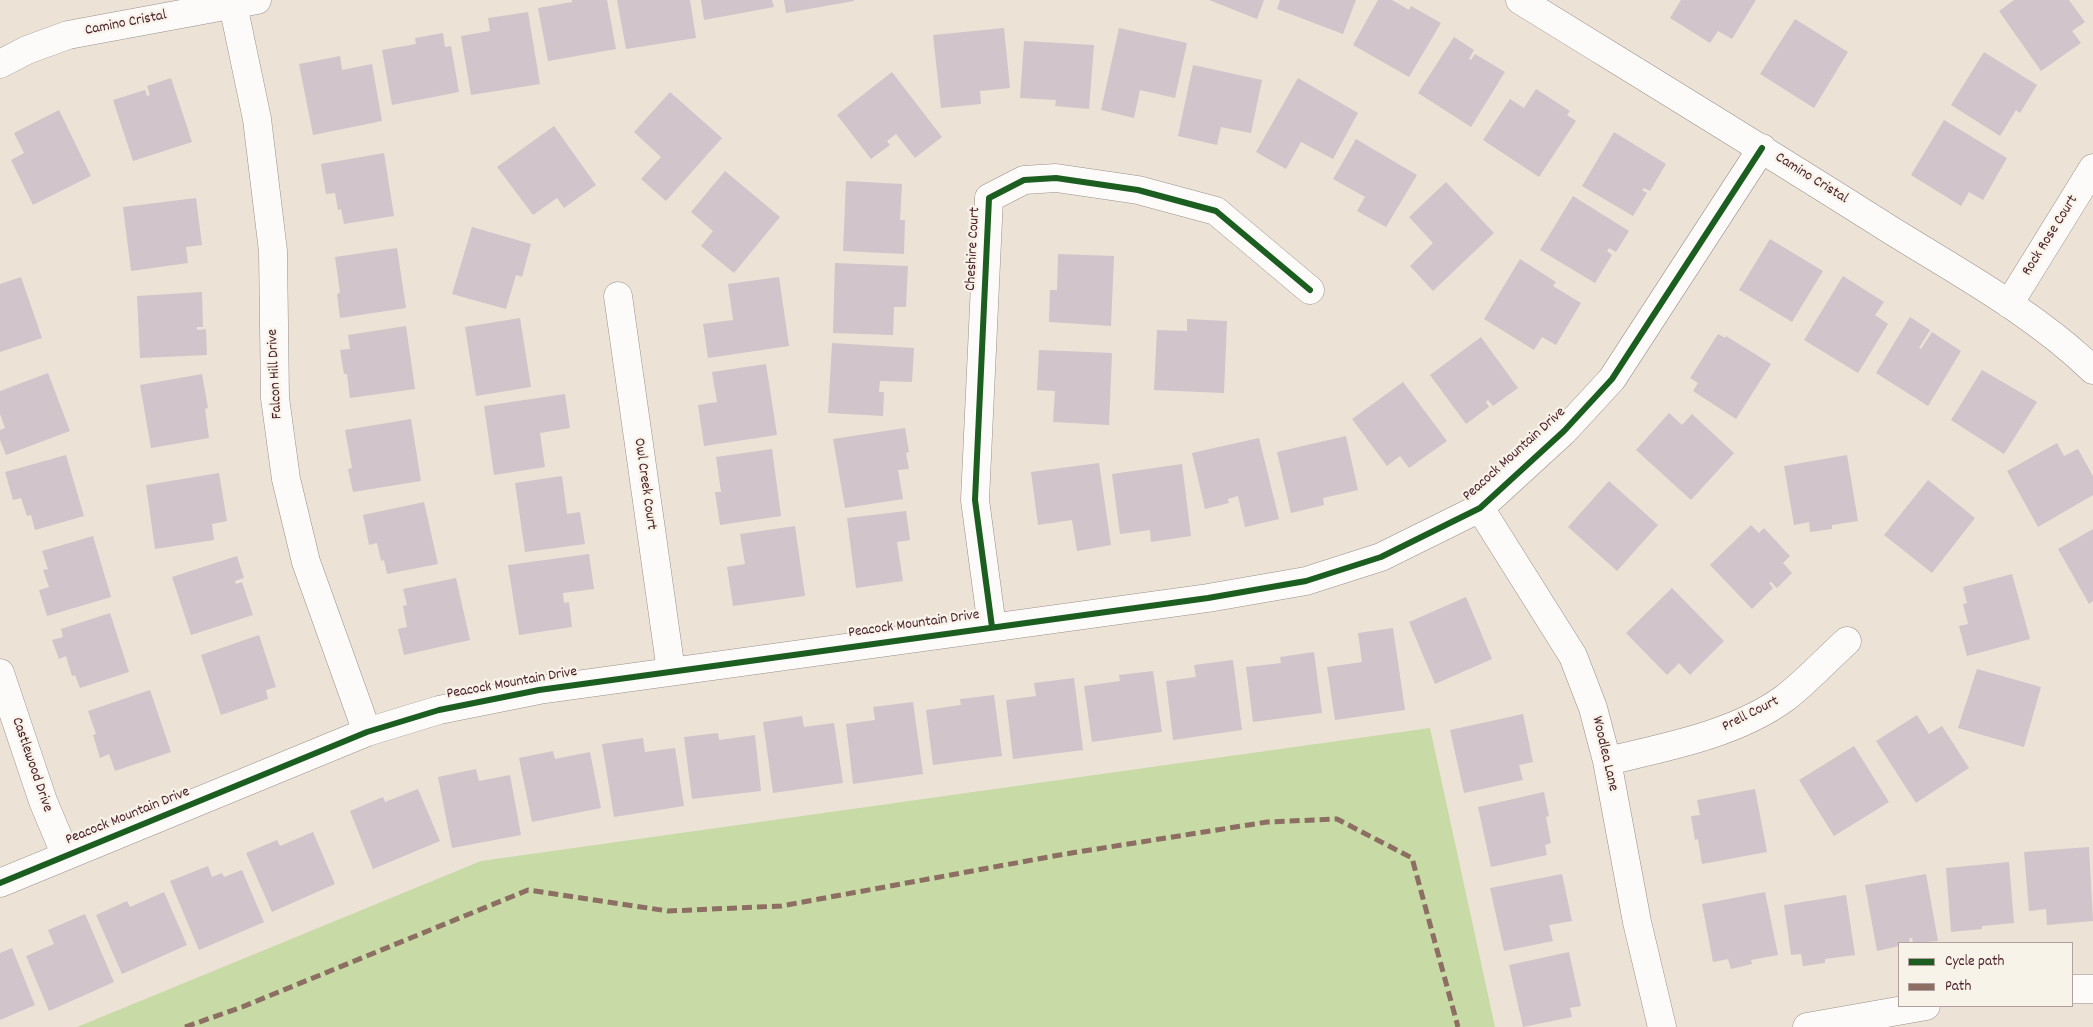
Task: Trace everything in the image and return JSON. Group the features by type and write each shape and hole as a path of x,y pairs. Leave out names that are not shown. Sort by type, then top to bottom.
{"street":[{"name":"Camino Cristal","path":"1520,0 1762,148 2009,304 2070,347 2093,370"},
{"name":"Camino Cristal","path":"0,64 27,50 68,35 239,1"},
{"name":"Falcon Hill Drive","path":"239,1 257,119 272,251 275,398 286,479 306,562 367,732"},
{"name":"Peacock Mountain Drive","path":"0,883 367,732 439,710 539,690 1208,598 1306,580 1381,557 1480,508 1564,432 1612,378 1762,148"},
{"name":"Rock Rose Court","path":"2009,304 2093,168"},
{"name":"Cheshire Court","path":"992,627 975,500 989,198 1024,180 1056,178 1138,190 1216,211 1310,290"},
{"name":"Owl Creek Court","path":"618,296 671,671"},
{"name":"Woodlea Lane","path":"1480,508 1573,656 1593,708 1607,762 1637,922 1662,1027"},
{"name":"Prell Court","path":"1607,762 1666,748 1734,727 1785,698 1847,641"},
{"name":"Castlewood Drive","path":"0,673 43,802 66,856"},
{"path":"2073,989 2093,989"},
{"path":"1807,1027 1874,1021 1923,1007"}],"green space":[{"path":"1430,728 1495,1027 77,1027 481,861"}],"building":[{"path":"572,0 607,0 616,49 548,61 538,8 572,2"},
{"path":"617,0 690,0 696,38 626,49"},
{"path":"701,0 772,0 774,7 704,20"},
{"path":"784,0 854,0 854,1 786,13"},
{"path":"1209,0 1264,0 1257,19"},
{"path":"1280,0 1356,0 1343,34 1277,9"},
{"path":"1378,0 1392,0 1409,10 1411,6 1441,23 1409,77 1353,45"},
{"path":"1681,0 1756,0 1732,39 1718,31 1710,43 1670,18"},
{"path":"2014,0 2069,0 2085,22 2072,31 2081,43 2041,71 1999,11"},
{"path":"528,12 540,84 471,95 461,36 490,31 488,18"},
{"path":"1795,19 1848,52 1814,108 1760,74"},
{"path":"1004,28 1010,88 980,91 981,104 941,108 933,35"},
{"path":"1119,28 1187,43 1175,98 1140,90 1134,118 1101,110"},
{"path":"443,33 445,47 451,46 459,92 392,105 382,50 416,44 415,38"},
{"path":"1454,37 1474,50 1469,59 1471,60 1475,54 1505,72 1471,127 1418,93"},
{"path":"1024,41 1094,45 1089,109 1055,106 1056,100 1020,98"},
{"path":"1984,52 2037,85 2020,113 2016,110 2000,136 1951,105"},
{"path":"340,56 342,70 372,64 382,121 313,135 299,64"},
{"path":"1193,65 1262,80 1251,133 1221,127 1217,145 1178,136"},
{"path":"892,72 942,137 915,158 896,134 887,141 890,145 871,159 837,115"},
{"path":"171,78 192,142 133,161 113,100 145,90 147,96 150,95 147,86"},
{"path":"1298,78 1358,113 1333,159 1301,142 1286,169 1256,152"},
{"path":"1536,89 1570,111 1567,115 1576,121 1539,177 1483,140 1510,99 1524,108"},
{"path":"670,92 722,138 666,201 641,179 661,157 634,132"},
{"path":"59,110 91,176 33,205 11,160 24,153 14,133"},
{"path":"1944,120 2007,158 1983,200 1969,192 1961,206 1911,175"},
{"path":"554,126 596,185 564,208 557,198 533,215 497,167"},
{"path":"1614,132 1666,164 1650,191 1644,188 1642,190 1647,193 1633,216 1582,186"},
{"path":"1356,139 1417,175 1386,227 1357,211 1365,197 1333,179"},
{"path":"384,153 394,216 344,224 341,209 338,210 335,193 326,194 321,164"},
{"path":"725,171 780,217 734,273 701,246 713,231 691,212"},
{"path":"846,181 902,184 900,220 905,220 904,254 843,251"},
{"path":"1446,182 1494,233 1433,291 1410,266 1433,243 1409,217"},
{"path":"1573,196 1629,231 1616,252 1609,248 1607,251 1612,255 1595,283 1540,250"},
{"path":"196,198 202,245 186,247 188,263 131,271 123,207"},
{"path":"472,227 531,244 522,277 516,275 506,309 452,294"},
{"path":"1770,239 1823,271 1792,322 1739,290"},
{"path":"397,248 406,308 340,318 337,294 340,293 335,257"},
{"path":"1058,254 1114,256 1111,326 1049,322 1050,290 1057,290"},
{"path":"1520,259 1556,282 1553,286 1581,303 1556,345 1542,337 1534,350 1484,319"},
{"path":"835,263 908,266 906,307 894,307 893,335 833,333"},
{"path":"1843,276 1884,302 1875,315 1888,324 1858,373 1804,340"},
{"path":"21,277 42,338 0,352 0,284"},
{"path":"779,277 789,346 708,358 703,324 733,320 728,284"},
{"path":"202,292 203,327 197,327 197,330 206,329 207,355 140,358 137,296"},
{"path":"1910,317 1930,330 1919,348 1921,349 1932,332 1961,351 1928,406 1876,373"},
{"path":"520,318 531,387 476,396 465,327"},
{"path":"1187,319 1227,321 1224,393 1154,390 1157,330 1187,331"},
{"path":"406,326 415,389 350,398 347,374 344,374 340,350 350,349 348,335"},
{"path":"1718,334 1725,338 1726,336 1771,364 1736,419 1693,391 1698,383 1690,378"},
{"path":"1481,337 1518,388 1493,406 1488,400 1486,402 1489,407 1466,424 1430,375"},
{"path":"832,343 914,348 912,382 880,381 879,392 884,392 883,416 828,413"},
{"path":"1039,350 1112,353 1109,425 1053,422 1055,391 1037,390"},
{"path":"766,364 777,435 704,446 698,405 717,402 712,372"},
{"path":"1982,370 2037,402 2004,454 1951,420"},
{"path":"48,373 70,431 6,455 0,440 0,430 5,428 0,414 0,391"},
{"path":"202,374 208,408 205,409 209,438 151,448 140,385"},
{"path":"1403,382 1447,441 1409,468 1400,456 1387,466 1352,419"},
{"path":"565,394 570,428 540,433 545,467 494,475 484,406"},
{"path":"1669,413 1682,425 1692,414 1734,453 1691,500 1636,450"},
{"path":"411,419 421,481 353,492 348,469 352,468 345,430"},
{"path":"905,428 909,452 906,453 909,469 898,470 903,499 845,508 833,439"},
{"path":"1346,436 1358,490 1323,498 1324,505 1291,513 1277,452"},
{"path":"1259,438 1279,519 1245,527 1238,496 1228,499 1229,503 1205,509 1192,453"},
{"path":"2057,443 2064,456 2078,449 2093,476 2093,495 2038,527 2007,471"},
{"path":"772,449 781,516 720,525 715,492 721,492 716,457"},
{"path":"66,455 84,516 35,530 31,515 27,516 21,498 13,500 5,472"},
{"path":"1847,455 1858,521 1832,525 1832,529 1810,532 1809,522 1794,525 1784,466"},
{"path":"1099,463 1111,545 1077,551 1072,520 1038,525 1031,472"},
{"path":"1182,464 1191,536 1151,542 1150,530 1120,534 1112,474"},
{"path":"219,473 227,521 212,524 214,540 155,549 146,485"},
{"path":"562,476 567,514 580,512 585,544 525,552 515,483"},
{"path":"1928,480 1975,518 1932,573 1884,535"},
{"path":"1609,481 1658,525 1617,571 1568,527"},
{"path":"424,502 438,564 387,574 384,560 381,561 377,543 369,545 363,515"},
{"path":"906,511 910,540 897,542 903,581 856,588 847,518"},
{"path":"1751,525 1759,533 1764,528 1790,556 1783,563 1792,573 1777,588 1771,582 1769,583 1773,588 1752,609 1710,565"},
{"path":"795,526 805,596 733,606 727,567 745,564 740,534"},
{"path":"2093,529 2093,601 2089,604 2058,549"},
{"path":"93,536 111,597 47,616 39,590 49,587 43,570 48,569 42,551"},
{"path":"589,554 594,589 563,593 564,603 569,602 572,627 519,635 508,565"},
{"path":"237,556 244,578 235,581 236,584 242,582 253,615 191,635 172,577"},
{"path":"2012,574 2030,639 1967,656 1959,626 1968,624 1963,604 1967,603 1963,587"},
{"path":"456,578 470,640 404,655 398,629 407,627 403,606 407,605 403,589"},
{"path":"1672,588 1724,641 1690,675 1679,663 1667,675 1626,633"},
{"path":"1466,597 1492,659 1435,684 1409,622"},
{"path":"110,613 129,672 80,688 75,675 72,676 66,656 59,659 52,640 63,637 61,629"},
{"path":"1393,628 1405,710 1335,720 1327,667 1362,662 1358,633"},
{"path":"259,635 276,687 266,690 268,699 221,715 201,655"},
{"path":"1314,652 1322,713 1253,722 1246,667 1281,663 1280,657"},
{"path":"1233,660 1242,730 1173,740 1166,681 1196,677 1194,665"},
{"path":"1977,669 2041,687 2024,747 1958,728"},
{"path":"1153,671 1162,732 1092,742 1084,686 1120,681 1119,675"},
{"path":"1074,678 1083,750 1013,759 1006,700 1036,696 1034,683"},
{"path":"150,690 171,752 115,771 109,754 100,758 93,735 96,734 88,711"},
{"path":"994,695 1002,756 933,765 926,710 961,705 960,699"},
{"path":"913,702 923,774 853,784 846,724 875,720 873,707"},
{"path":"1523,714 1533,762 1519,765 1523,780 1464,793 1450,730"},
{"path":"1917,715 1929,734 1942,726 1969,768 1916,803 1876,741"},
{"path":"802,716 804,727 834,723 843,783 773,793 763,722"},
{"path":"718,733 719,740 755,735 761,791 692,799 684,737"},
{"path":"643,738 645,752 675,748 684,806 614,817 602,744"},
{"path":"1854,746 1889,802 1834,836 1799,780"},
{"path":"553,751 555,759 590,752 601,808 532,822 519,758"},
{"path":"476,769 479,781 510,775 521,835 452,848 438,777"},
{"path":"418,789 440,841 373,869 350,811 383,797 385,802"},
{"path":"1755,789 1767,852 1702,864 1698,839 1695,840 1691,816 1700,815 1697,800"},
{"path":"1544,792 1549,816 1546,817 1551,843 1545,845 1547,855 1491,867 1478,807"},
{"path":"313,832 335,884 272,912 246,853 277,840 280,846"},
{"path":"2089,847 2093,921 2047,925 2046,909 2029,911 2024,852"},
{"path":"2009,862 2014,923 1982,926 1982,929 1951,932 1946,868"},
{"path":"208,866 212,877 222,873 224,877 242,870 264,922 199,950 170,881"},
{"path":"1562,874 1572,921 1549,925 1553,941 1504,951 1490,888"},
{"path":"1926,874 1938,941 1913,942 1912,938 1909,938 1910,942 1898,942 1898,946 1877,951 1865,885"},
{"path":"164,892 187,945 122,974 96,915 127,901 130,907"},
{"path":"1765,892 1778,955 1751,960 1752,964 1731,969 1728,959 1713,962 1702,904"},
{"path":"1846,895 1855,955 1825,959 1825,963 1803,966 1801,954 1791,955 1784,905"},
{"path":"85,914 114,982 49,1011 26,956 54,944 48,930"},
{"path":"12,948 35,1005 0,1020 0,953"},
{"path":"1569,952 1581,1006 1570,1008 1572,1017 1523,1027 1509,965"}],"marked path":[{"path":"185,1027 242,1007 528,890 668,911 781,906 1065,854 1267,822 1337,819 1412,858 1458,1027"}],"cycle path":[{"path":"0,883 367,732 439,710 539,690 1208,598 1306,581 1381,557 1480,508 1564,431 1612,379 1762,148"},
{"path":"992,627 975,500 989,198 1024,180 1056,178 1138,190 1216,211 1310,290"}]}
